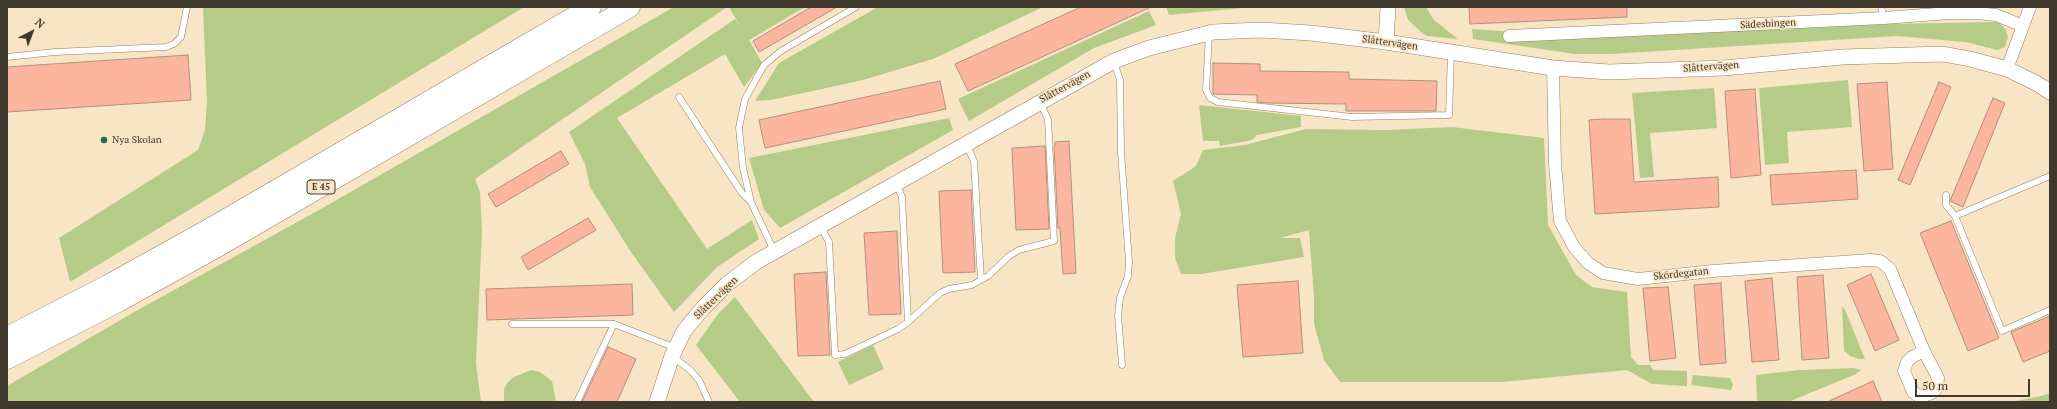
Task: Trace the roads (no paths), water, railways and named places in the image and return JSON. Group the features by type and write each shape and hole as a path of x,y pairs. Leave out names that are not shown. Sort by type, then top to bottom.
{"highway":[{"name":"E 45","path":"7,337 209,229 591,7"},
{"name":"E 45","path":"7,359 118,302 219,246 630,7"}],"street":[{"path":"1386,42 1388,7"},
{"path":"2007,69 2030,7"},
{"name":"Sädesbingen","path":"1509,36 1950,10 1996,15 2024,26"},
{"name":"Slåttervägen","path":"657,402 674,352 684,331 703,308 728,284 756,262 895,182 1114,61 1149,48 1209,33 1268,31 1311,33 1386,42 1554,68 1609,72 1724,68 1790,60 1943,54 1970,59 2007,69 2036,83 2050,92"},
{"name":"Skördegatan","path":"1554,68 1555,164 1560,221 1574,247 1588,263 1603,273 1638,279 1713,271 1870,260 1880,261 1890,269 1924,351 1938,378 1937,388 1932,394 1918,399 1913,392 1904,371 1907,362 1912,357 1924,351"}],"lane":[{"path":"7,57 55,52 166,47 174,44 181,37 187,7"},
{"path":"774,251 751,202 743,168 739,128 745,99 764,65 781,51 856,7"},
{"path":"1209,33 1206,90 1210,98 1218,102 1352,117 1449,115 1451,52"},
{"path":"1114,61 1120,80 1121,152 1129,262 1128,276 1120,298 1118,315 1122,365"},
{"path":"679,97 742,192 751,202"},
{"path":"820,225 829,242 836,354 845,354 908,322 940,293 949,289 972,285 982,280 1019,250 1054,241 1048,119 1040,102"},
{"path":"966,143 974,161 982,280"},
{"path":"1955,216 2050,176"},
{"path":"895,182 902,197 908,322"},
{"path":"1946,194 1946,205 1955,216 2002,331 2050,310"},
{"path":"512,324 614,324 674,352 699,380 709,402"},
{"path":"577,402 614,324"}],"place":[{"name":"Nya Skolan","path":"104,140"}]}
